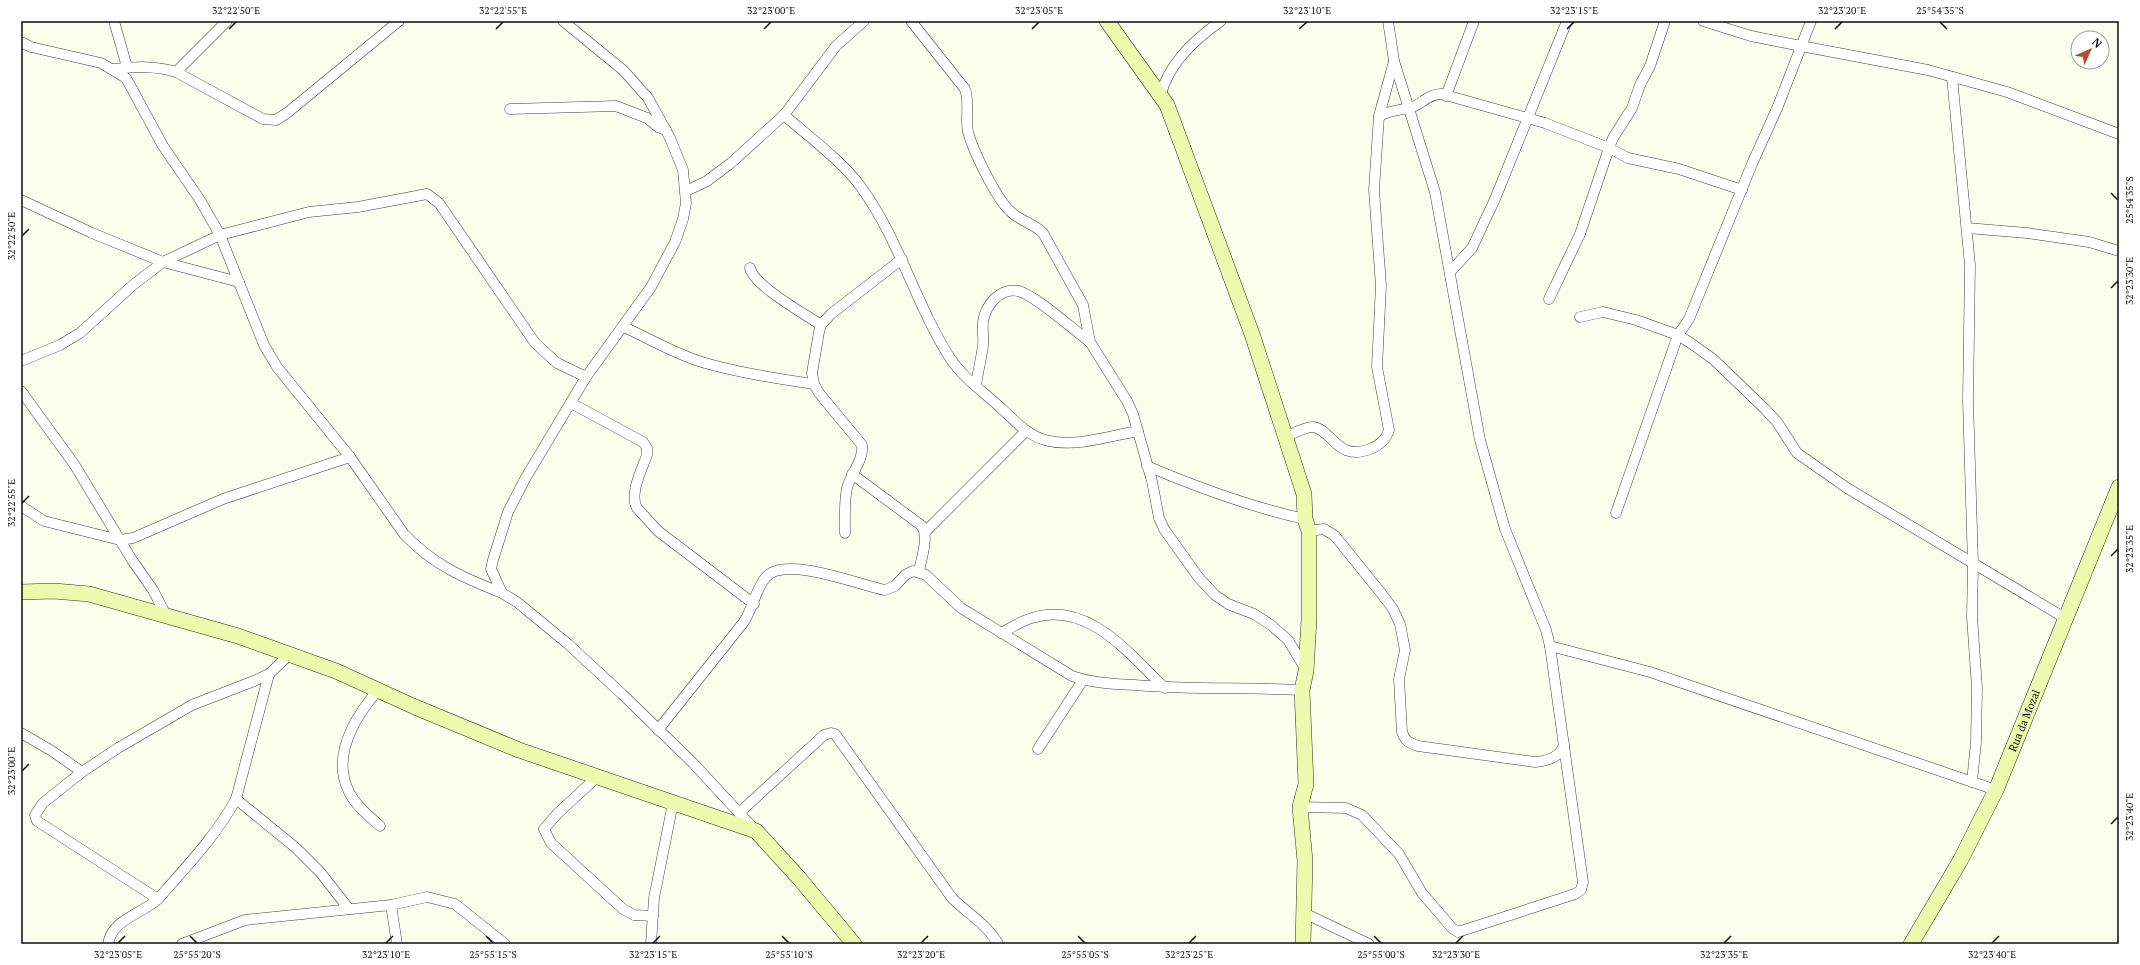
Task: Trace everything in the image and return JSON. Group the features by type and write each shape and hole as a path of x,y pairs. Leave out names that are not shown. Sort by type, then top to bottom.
{"street":[{"path":"114,21 127,68"},
{"path":"176,72 227,21"},
{"path":"114,69 161,67 176,72 263,119 276,120 303,102 367,46 399,21"},
{"path":"502,594 491,569 508,512 544,445 586,377 651,287 675,242 683,219 686,191 683,170 666,130 648,98 623,70 594,44 563,21"},
{"path":"686,191 706,181 731,163 784,115 836,46 864,21"},
{"path":"911,21 965,89 968,97 968,131 973,147 993,187 1009,210 1037,227 1043,233 1083,305 1090,342"},
{"path":"1107,21 1161,94 1175,124 1252,334 1303,488 1307,525 1309,619 1306,671 1302,690 1306,784 1300,807 1305,861 1302,944"},
{"path":"1161,94 1164,82 1170,70 1199,39 1221,21"},
{"path":"1300,807 1346,808 1362,815 1399,854 1422,893 1452,928 1458,932 1567,898 1581,890 1583,882 1582,868 1550,646 1546,630 1505,529 1482,447 1464,359 1435,192 1410,108 1394,61 1388,21"},
{"path":"1446,96 1474,21"},
{"path":"1450,272 1472,248 1495,199 1567,21"},
{"path":"1549,299 1580,234 1609,148 1613,138 1632,108 1640,85 1650,66 1665,21"},
{"path":"1703,21 1751,36 1867,58 1952,77 2007,92 2119,134"},
{"path":"1616,513 1678,335 1689,319 1778,106 1810,21"},
{"path":"21,42 31,47 101,63 114,69 126,78 164,146 200,200 220,235 264,345 277,367 350,458 391,516 418,549 439,565 517,602 568,644 658,730 740,812 799,878 854,944"},
{"path":"1286,437 1313,427 1322,430 1332,442 1342,448 1361,452 1381,442 1386,438 1389,430 1377,367 1381,286 1374,190 1378,116 1394,61"},
{"path":"1952,77 1970,264 1968,401 1973,564 1972,616 1976,704 1976,742 1972,782"},
{"path":"1378,116 1397,109 1410,108 1433,96 1446,96 1563,129 1609,148 1628,158 1679,169 1742,190"},
{"path":"510,109 616,106 647,118 666,130"},
{"path":"647,118 657,114"},
{"path":"784,115 851,174 862,188 902,259 936,333 951,360 1026,431 1049,441 1064,442 1138,431"},
{"path":"21,361 60,345 80,333 133,285 163,262 220,235 309,212 358,207 427,194 440,203 535,343 557,363 586,377"},
{"path":"21,200 92,234 163,262 239,282"},
{"path":"1967,228 2089,242 2119,251"},
{"path":"845,532 846,495 852,474 863,454 862,445 818,393 814,384 812,373 822,324 831,314 902,259"},
{"path":"750,268 752,274 771,292 822,324"},
{"path":"976,385 983,345 983,321 987,309 995,298 1005,292 1018,291 1035,300 1090,342 1127,401 1138,431 1152,481 1159,518 1164,529 1199,578 1215,595 1228,604 1254,614 1271,625 1288,640 1306,671"},
{"path":"1580,318 1603,312 1636,320 1678,335 1714,359 1760,404 1777,422 1797,453 1847,488 2065,618"},
{"path":"624,326 679,353 705,363 768,377 814,384"},
{"path":"21,391 74,464 120,540 153,590 167,617"},
{"path":"571,403 643,442 647,448 647,455 634,496 634,504 658,531 754,604"},
{"path":"925,532 1026,431"},
{"path":"21,506 31,514 50,523 120,540 138,536 223,499 350,458"},
{"path":"1147,466 1222,496 1307,525 1324,529 1334,536 1393,609 1400,624 1405,650 1399,678 1402,732 1408,743 1418,746 1535,762 1550,760 1562,749 1564,745"},
{"path":"852,474 922,526 925,532 919,572"},
{"name":"Rua da Mozal","path":"1911,944 1960,861 1996,790 2119,487"},
{"path":"658,730 743,623 754,604 760,586 767,576 775,571 793,568 885,590 895,586 905,575 913,571 919,572 926,575 949,599 961,608 1072,676 1083,680 1165,688 1249,687 1302,690"},
{"path":"21,592 54,590 89,594 238,636 290,654 519,750 756,831"},
{"path":"1001,633 1032,618 1053,615 1067,616 1090,623 1112,637 1165,688"},
{"path":"1550,646 1650,672 1996,790"},
{"path":"158,899 37,821 35,815 43,803 82,772 118,748 192,705 269,674 290,654"},
{"path":"108,944 114,928 122,921 151,906 158,899 207,842 228,813 236,799 269,674"},
{"path":"1038,749 1083,680"},
{"path":"378,690 356,719 344,752 343,774 349,792 362,810 380,826"},
{"path":"21,733 52,750 82,772"},
{"path":"740,812 824,735 831,733 835,734 952,898 989,930 998,944"},
{"path":"597,777 558,812 544,829 550,844 623,909 634,914 653,916"},
{"path":"236,799 296,848 320,872 349,909"},
{"path":"651,944 654,898 673,803"},
{"path":"182,944 246,920 391,905 427,897 455,904 505,944"},
{"path":"391,905 397,944"},
{"path":"1304,913 1369,944"}]}
